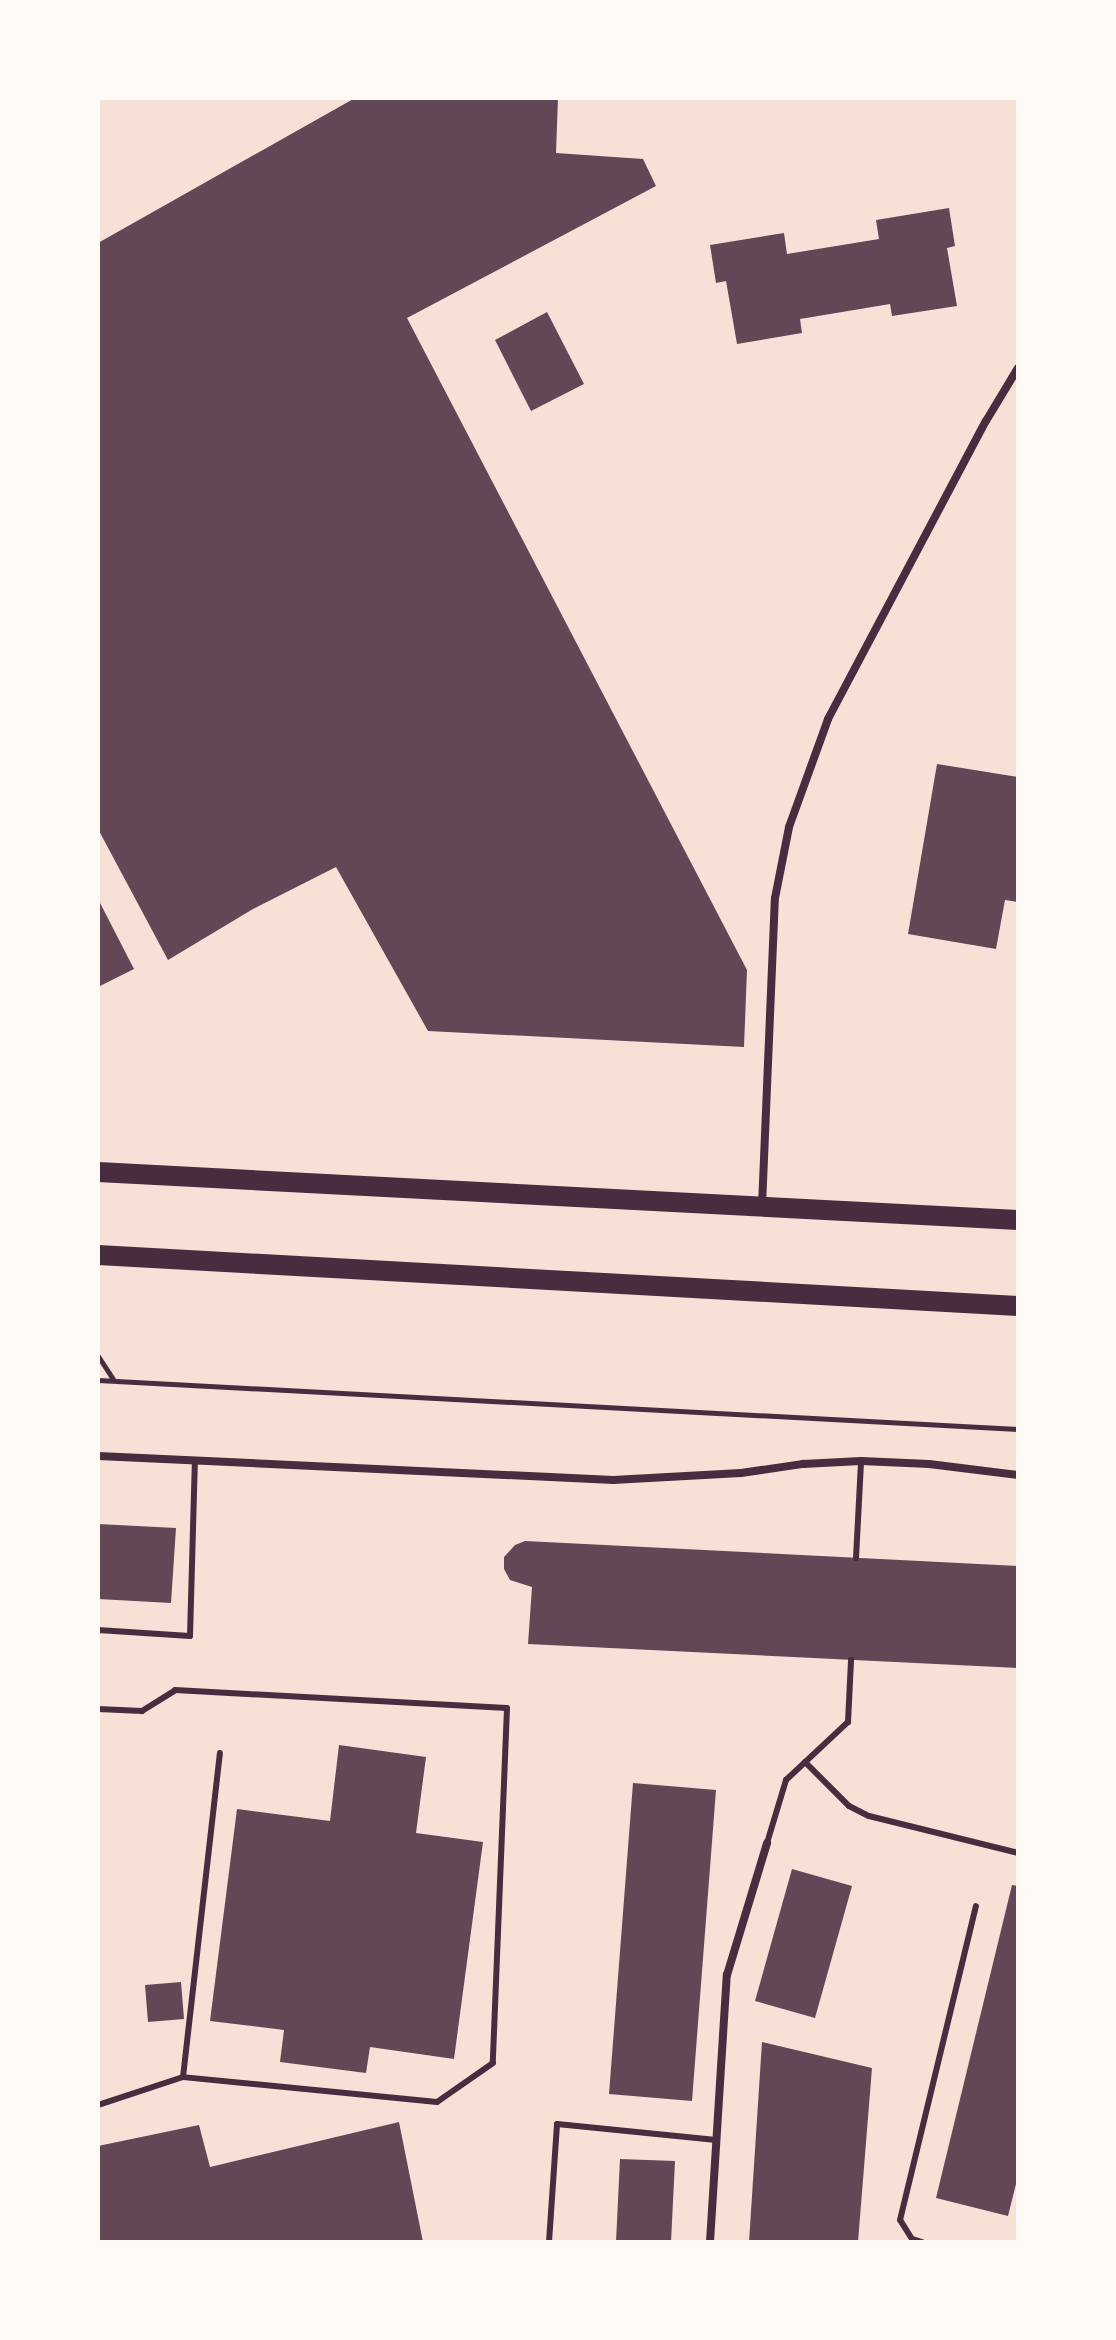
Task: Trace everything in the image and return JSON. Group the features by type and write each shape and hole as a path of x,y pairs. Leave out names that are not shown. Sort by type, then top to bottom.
{"main road":[{"path":"98,1172 1018,1220"},
{"path":"98,1255 1018,1306"}],"street":[{"path":"762,1207 775,898 789,827 828,719 1018,368"},
{"path":"98,1456 613,1480 741,1473 803,1464 861,1461 929,1464 1018,1475"},
{"path":"710,2242 727,1975 767,1843"}],"lane":[{"path":"98,1630 190,1636 195,1461"},
{"path":"856,1558 861,1461"},
{"path":"767,1843 786,1780 848,1722 851,1660"},
{"path":"98,1709 142,1711 175,1690 507,1708 493,2063 437,2102 183,2077 98,2105"},
{"path":"183,2077 220,1753"},
{"path":"805,1762 849,1806 869,1816 1018,1853"},
{"path":"922,2242 912,2239 900,2220 976,1906"},
{"path":"549,2242 557,2124 716,2140"}],"path":[{"path":"98,1356 113,1380"},
{"path":"98,1380 1018,1429"}],"building":[{"path":"355,98 558,98 556,153 643,159 656,186 407,318 747,970 744,1047 428,1031 336,867 253,909 168,960 98,829 98,243"},
{"path":"949,208 955,246 947,248 957,306 892,316 890,304 800,319 802,333 737,344 726,281 716,283 710,245 784,233 787,254 879,239 876,220"},
{"path":"547,312 584,384 531,411 495,340"},
{"path":"937,764 1018,777 1018,902 1005,900 996,949 908,934"},
{"path":"98,899 134,969 98,987"},
{"path":"98,1524 176,1528 171,1603 98,1599"},
{"path":"525,1541 1018,1566 1018,1668 528,1644 532,1587 510,1580 504,1569 504,1557 515,1545"},
{"path":"339,1745 426,1757 416,1833 483,1842 454,2059 370,2047 366,2073 280,2062 284,2030 210,2021 237,1809 330,1821"},
{"path":"633,1783 716,1790 692,2101 609,2094"},
{"path":"792,1869 852,1886 815,2018 755,2001"},
{"path":"1012,1885 1018,1886 1018,2176 1008,2216 936,2198"},
{"path":"181,1982 184,2019 148,2022 145,1985"},
{"path":"762,2042 872,2068 858,2242 749,2242"},
{"path":"399,2122 423,2242 98,2242 98,2146 199,2125 210,2167"},
{"path":"620,2159 675,2161 671,2242 616,2242"}]}
